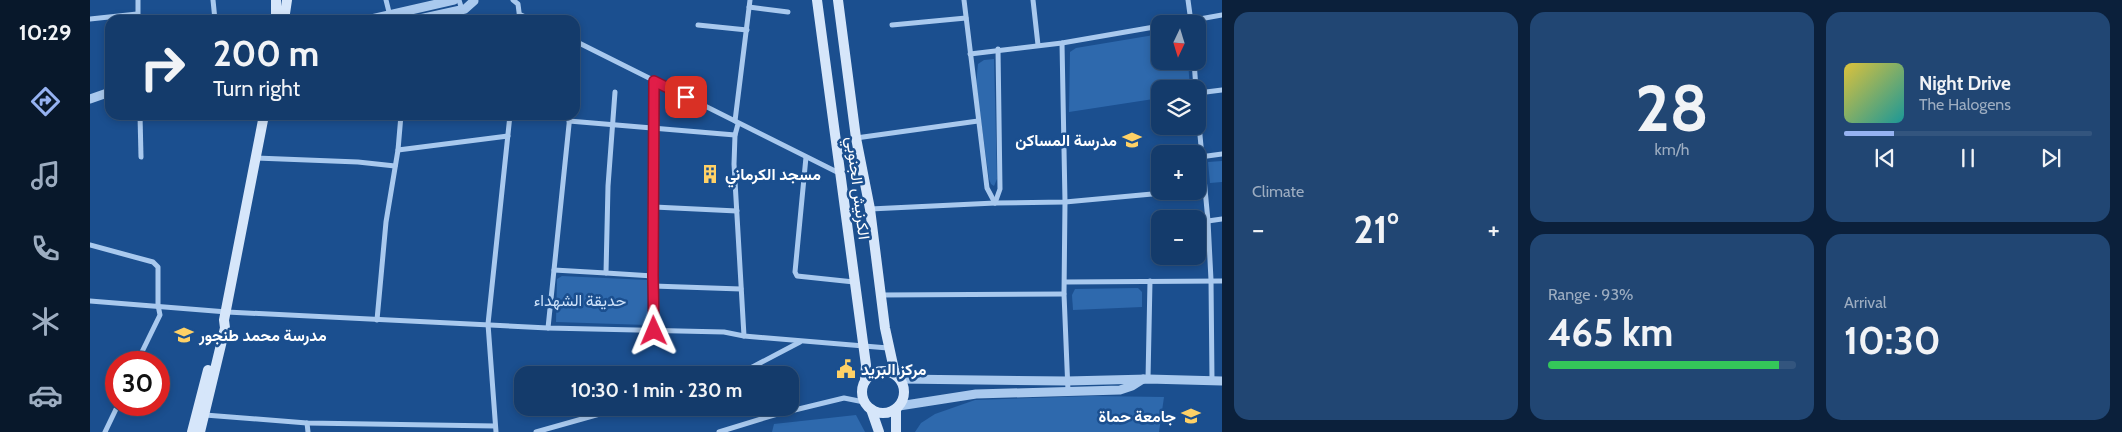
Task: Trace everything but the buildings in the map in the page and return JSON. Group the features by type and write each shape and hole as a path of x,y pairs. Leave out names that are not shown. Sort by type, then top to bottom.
{"main road":[{"path":"276,0 276,15"},
{"path":"285,15 287,0"},
{"name":"الكرنيش الجنوبي","path":"818,0 866,365 865,380"},
{"name":"الكرنيش الجنوبي","path":"838,0 856,138 870,209 888,348 898,377"},
{"path":"200,432 225,328 263,120"},
{"path":"192,432 219,327 226,316"},
{"path":"879,432 862,391 865,380 871,374 887,371 898,377 904,388 904,398 898,407 896,432"},
{"path":"868,406 879,413 888,412 898,407"}],"street":[{"path":"137,15 138,0"},
{"path":"213,0 214,15"},
{"path":"386,0 390,15"},
{"path":"398,15 454,0"},
{"path":"459,0 462,10"},
{"path":"439,15 462,10 475,0"},
{"path":"513,0 518,4 520,15"},
{"path":"744,336 735,135 750,0"},
{"path":"964,0 987,188 995,203"},
{"path":"1033,0 1038,45"},
{"path":"1188,0 1190,15"},
{"path":"749,7 788,12"},
{"path":"1206,19 1222,15"},
{"path":"90,19 105,18"},
{"path":"892,26 966,18"},
{"path":"698,25 747,30"},
{"path":"970,54 998,49 1062,43 1151,28"},
{"path":"580,43 841,174"},
{"path":"1062,43 1065,202 1064,294 1068,391"},
{"path":"995,203 1000,189 998,49"},
{"path":"654,81 654,331"},
{"path":"1206,92 1222,90"},
{"path":"606,273 615,92"},
{"path":"90,99 105,94"},
{"path":"580,119 735,135"},
{"path":"140,120 141,156"},
{"path":"377,320 386,222 398,150 401,120"},
{"path":"205,415 306,422 496,429 488,324 510,120"},
{"path":"548,328 570,120"},
{"path":"856,138 978,121"},
{"path":"398,150 508,136"},
{"path":"1206,156 1222,154"},
{"path":"806,157 795,272 797,276 855,282"},
{"path":"255,158 358,162 395,166"},
{"path":"870,209 995,203 1065,202 1151,194"},
{"path":"1205,200 1211,280 1212,380"},
{"path":"654,207 737,211"},
{"path":"1208,221 1222,219"},
{"path":"90,245 156,264 158,267 158,305 160,315 142,351"},
{"path":"554,270 653,276"},
{"path":"1065,282 1211,280 1222,282"},
{"path":"1146,379 1150,281"},
{"path":"653,286 741,288"},
{"path":"880,296 1064,294"},
{"path":"90,301 158,305 226,316 488,324 548,328 724,332 800,342 888,348"},
{"path":"755,366 800,342"},
{"path":"898,377 1067,381 1146,379 1222,381"},
{"path":"898,407 976,394 1120,390 1146,379"},
{"path":"719,432 774,415 844,398 868,406"},
{"path":"105,432 113,416"},
{"path":"536,432 593,416"},
{"path":"306,422 308,432"}],"green space":[{"path":"1151,36 1151,70 1189,70 1189,80 1151,80 1151,99 1069,112 1070,52 1076,48"},
{"path":"994,59 997,179 994,186 989,179 976,84 978,64 984,60"},
{"path":"1222,161 1222,182 1210,183 1208,162"},
{"name":"حديقة الشهداء","path":"562,276 647,280 647,325 556,322 557,279"},
{"path":"1138,288 1142,292 1142,307 1073,310 1072,295 1075,289"},
{"path":"1092,396 1164,397 1159,432 915,432 921,423 935,414 975,400"},
{"path":"856,415 865,432 772,432 774,424"}],"place":[{"name":"مدرسة المساكن","path":"1132,140"},
{"name":"مسجد الكرماني","path":"710,174"},
{"name":"مدرسة محمد طنجور","path":"184,335"},
{"name":"مركز البريد","path":"846,369"},
{"name":"جامعة حماة","path":"1191,416"}],"route":[{"path":"654,331 654,81 686,97"}]}
